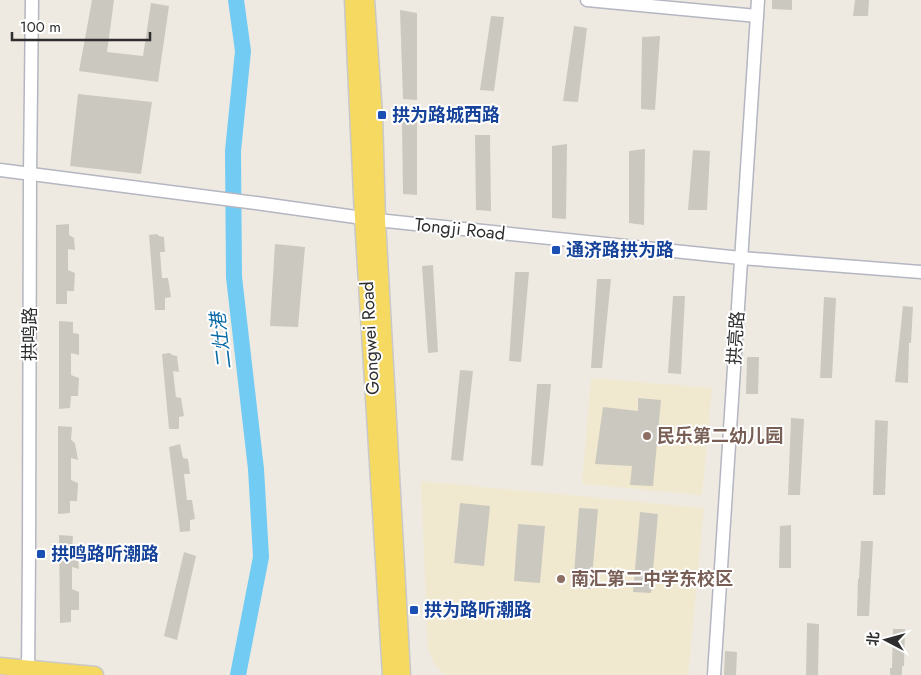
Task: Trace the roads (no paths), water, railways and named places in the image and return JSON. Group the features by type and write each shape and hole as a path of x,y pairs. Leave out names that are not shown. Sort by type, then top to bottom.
{"main road":[{"name":"Gongwei Road","path":"353,0 402,675"},
{"name":"Gongwei Road","path":"366,0 374,115 370,219 390,675"},
{"path":"0,666 28,672 95,675"}],"street":[{"name":"拱鸣路","path":"28,672 32,0"},
{"path":"588,0 757,16"},
{"name":"拱亮路","path":"714,675 758,0"},
{"name":"Tongji Road","path":"0,170 370,219 742,258 921,272"}],"waterway":[{"name":"二灶港","path":"236,0 243,51 233,151 234,277 256,469 261,557 238,675"}],"place":[{"name":"拱为路城西路","path":"382,115"},
{"name":"通济路拱为路","path":"556,250"},
{"name":"民乐第二幼儿园","path":"647,436"},
{"name":"拱鸣路听潮路","path":"41,554"},
{"name":"南汇第二中学东校区","path":"561,579"},
{"name":"拱为路听潮路","path":"414,610"}]}
